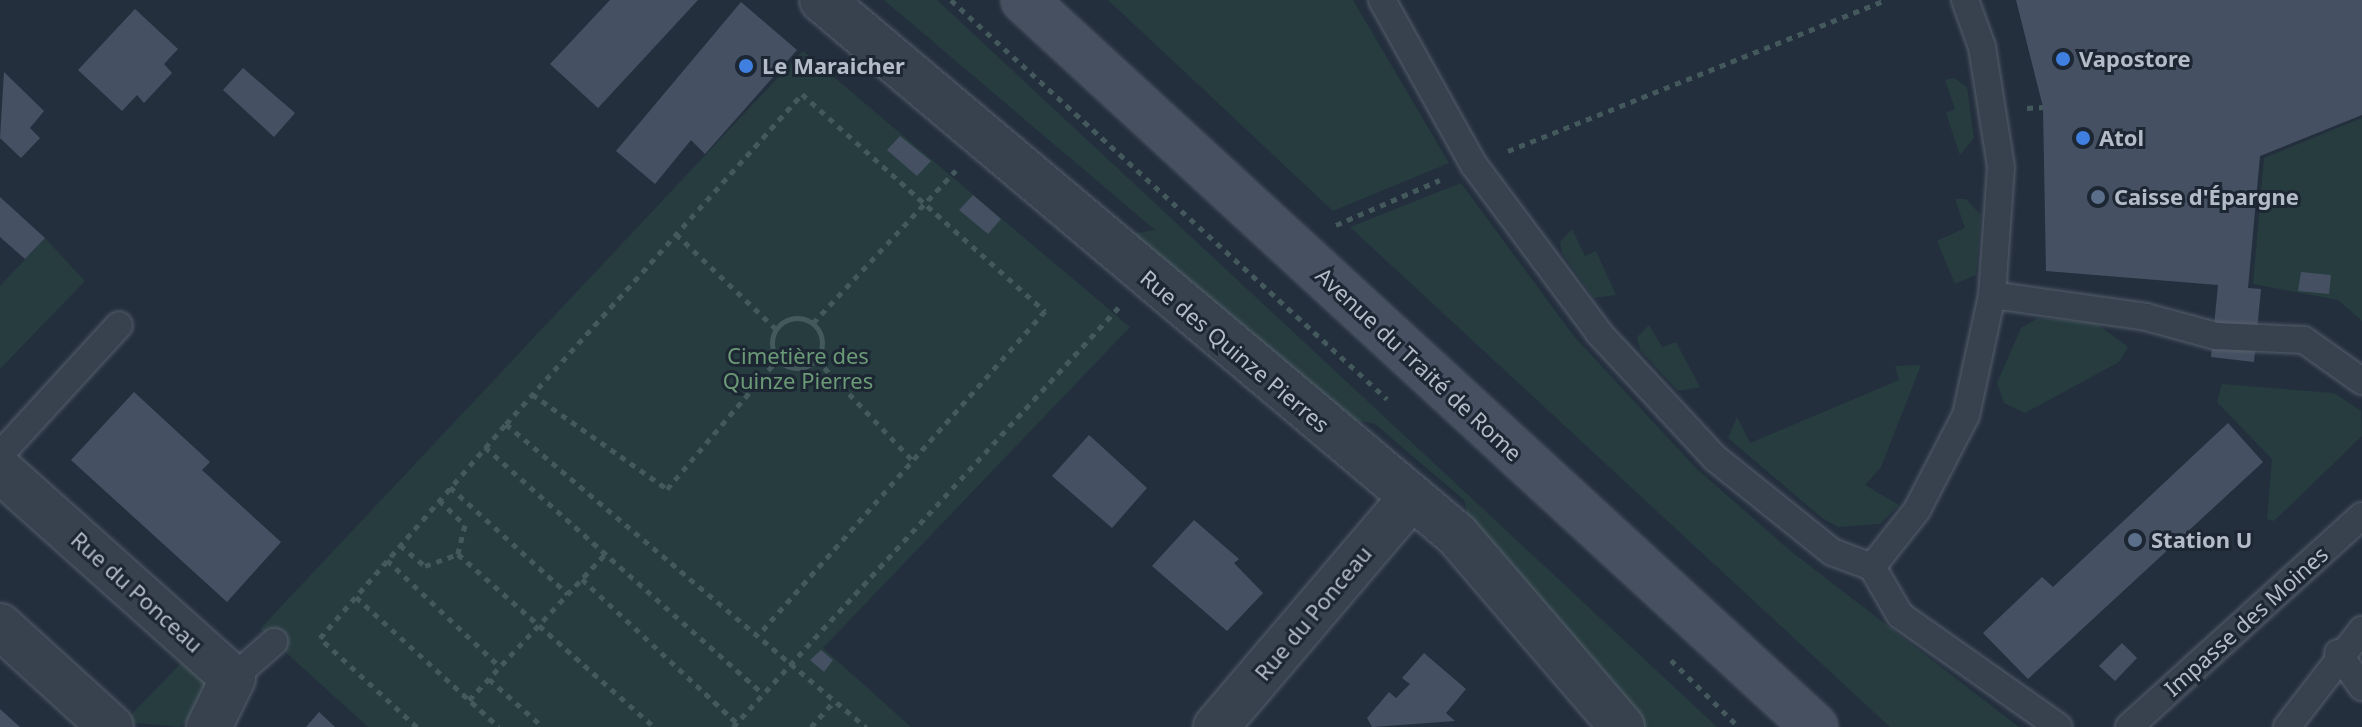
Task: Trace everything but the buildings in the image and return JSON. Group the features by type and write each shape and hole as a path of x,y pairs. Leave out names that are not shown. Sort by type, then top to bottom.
{"main road":[{"name":"Avenue du Traité de Rome","path":"1024,0 1815,727"}],"street":[{"name":"Rue des Quinze Pierres","path":"822,0 981,138 1457,535 1622,727"},
{"name":"Rue du Ponceau","path":"0,470 233,678"},
{"name":"Rue du Ponceau","path":"1216,727 1411,498"},
{"path":"0,626 111,727"},
{"path":"209,727 233,678"}],"lane":[{"path":"1382,0 1474,165 1599,333 1715,458 1832,552 1872,567 1900,615 2059,727"},
{"path":"1872,567 1917,510 1966,415 1992,295 2001,167 1982,47 1965,0"},
{"path":"1992,295 2146,317 2216,336 2304,340 2362,381"},
{"path":"0,455 119,325"},
{"name":"Impasse des Moines","path":"2129,727 2362,516"},
{"path":"2360,681 2350,652 2362,630"},
{"path":"233,678 274,642"},
{"path":"2287,727 2362,642"}],"path":[{"path":"951,0 1391,404"},
{"path":"1500,154 1886,0"},
{"path":"417,727 320,638 485,447 802,94 1045,311 759,634"},
{"path":"2026,108 2043,107"},
{"path":"813,323 981,138"},
{"path":"1333,226 1452,175"},
{"path":"532,394 667,489 778,359 776,329 676,234"},
{"path":"582,579 735,725 1147,277"},
{"path":"776,329 798,318 813,323 822,345 816,359 801,367 778,359"},
{"path":"816,359 913,461"},
{"path":"506,424 793,662 866,727"},
{"path":"485,447 763,694"},
{"path":"450,487 568,594"},
{"path":"439,500 465,525 458,554"},
{"path":"400,545 425,566 458,554"},
{"path":"458,554 654,727"},
{"path":"469,700 605,554"},
{"path":"387,560 500,667"},
{"path":"356,597 499,727"},
{"path":"1656,647 1739,727"},
{"path":"489,679 543,727"},
{"path":"811,727 835,700"}],"green space":[{"path":"884,0 937,0 1717,727 1633,727 1471,529 1464,500 1375,424 1337,416 1121,236 1155,230"},
{"path":"1108,0 1353,0 1449,163 1333,211"},
{"name":"Cimetière des Quinze Pierres","path":"803,51 1130,327 823,648 911,727 368,727 260,629"},
{"path":"1954,78 1967,87 1974,138 1960,155 1946,113 1955,109 1945,80"},
{"path":"2362,118 2362,321 2338,300 2253,284 2264,158"},
{"path":"1461,183 1573,335 1695,467 1788,549 2019,727 1890,727 1350,227"},
{"path":"1955,199 1966,199 1981,215 1976,275 1955,284 1937,241 1965,228"},
{"path":"1572,229 1585,256 1596,251 1616,295 1594,298 1562,253 1560,242"},
{"path":"45,238 85,281 0,369 0,286"},
{"path":"2038,318 2096,323 2128,347 2119,362 2025,413 2004,403 1997,383 2021,328"},
{"path":"1649,325 1662,347 1676,342 1700,387 1678,391 1640,350 1637,337"},
{"path":"1921,365 1881,467 1865,485 1899,505 1880,524 1838,527 1822,518 1728,438 1737,417 1750,443 1899,380 1895,366"},
{"path":"2222,384 2334,393 2361,411 2362,436 2274,521 2267,519 2272,459 2217,402"},
{"path":"187,657 203,671 206,690 194,715 180,727 124,722"}],"place":[{"name":"Vapostore","path":"2063,59"},
{"name":"Le Maraicher","path":"746,66"},
{"name":"Atol","path":"2083,138"},
{"name":"Caisse d'Épargne","path":"2098,197"},
{"name":"Station U","path":"2135,540"}]}
